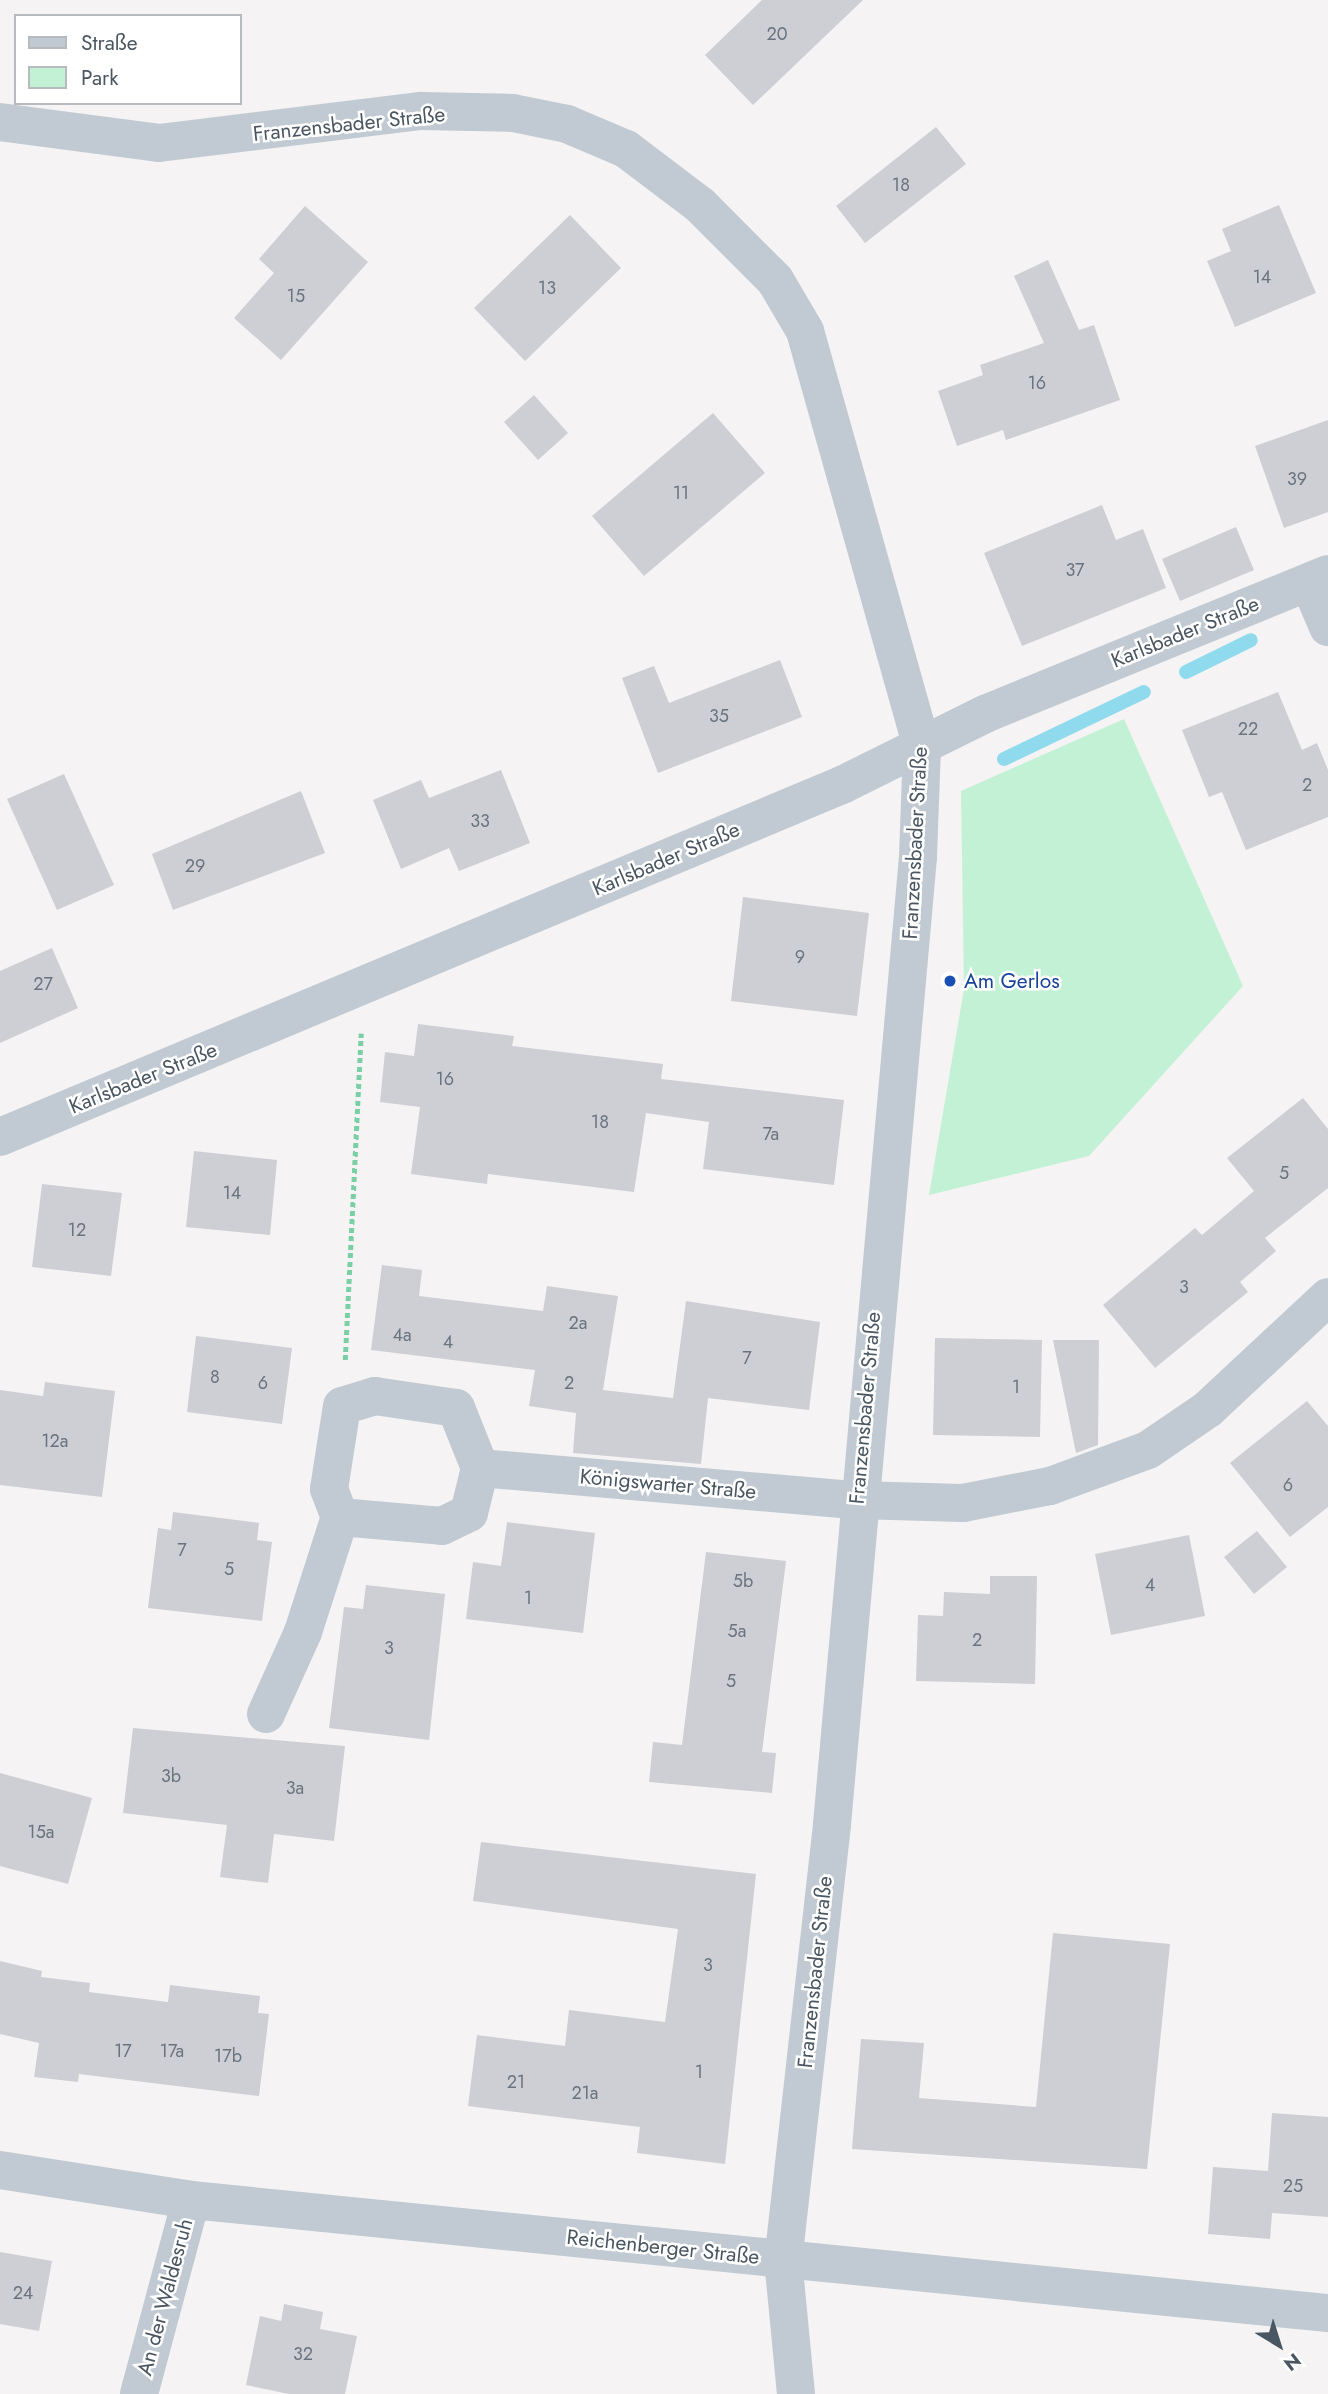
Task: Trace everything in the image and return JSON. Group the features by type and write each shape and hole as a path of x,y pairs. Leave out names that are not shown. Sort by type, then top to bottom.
{"street":[{"name":"Franzensbader Straße","path":"0,122 159,143 421,111 513,113 577,127 626,149 740,240 775,280 805,331 922,747 918,858 856,1500 832,1825 783,2259 796,2394"},
{"name":"Karlsbader Straße","path":"0,1137 363,988 922,747 985,714 1318,578"},
{"path":"1318,578 1328,627"},
{"name":"Königswarter Straße","path":"480,1468 856,1500 962,1503 1101,1471 1148,1450 1209,1409 1328,1297"},
{"path":"266,1714 303,1632 340,1517 329,1489 342,1406 375,1396 456,1408 480,1468 469,1513 442,1526 340,1517"},
{"name":"Reichenberger Straße","path":"0,2170 191,2200 1328,2313"},
{"name":"An der Waldesruh","path":"139,2394 191,2200"}],"path":[{"path":"342,1406 363,988"}],"green space":[{"path":"1124,719 1243,986 1089,1156 929,1195 964,989 961,791"}],"building":[{"path":"762,0 863,0 753,105 705,55"},
{"path":"936,127 966,164 865,243 836,206"},
{"path":"1279,205 1316,293 1235,327 1207,261 1231,251 1222,229"},
{"path":"305,206 368,262 281,360 234,318 274,273 259,259"},
{"path":"570,215 621,268 525,361 474,308"},
{"path":"1048,260 1079,330 1094,325 1120,400 1006,440 1003,430 957,446 938,391 983,375 980,365 1044,343 1014,276"},
{"path":"534,395 568,433 538,460 504,422"},
{"path":"713,413 765,473 644,576 592,516"},
{"path":"1328,420 1328,512 1284,528 1255,446"},
{"path":"1102,505 1116,540 1143,529 1166,588 1022,646 984,553"},
{"path":"1236,527 1254,570 1180,601 1162,559"},
{"path":"780,660 802,717 658,773 622,678 654,666 669,703"},
{"path":"1278,692 1302,750 1317,743 1328,770 1328,817 1246,850 1222,792 1209,797 1182,730"},
{"path":"501,770 530,843 459,871 449,848 401,869 373,800 421,780 429,798"},
{"path":"64,774 114,885 57,910 7,799"},
{"path":"301,791 325,853 173,910 152,854"},
{"path":"743,897 869,913 857,1016 731,1001"},
{"path":"52,948 78,1008 0,1043 0,971"},
{"path":"418,1024 514,1036 512,1046 663,1064 661,1079 844,1100 834,1185 703,1169 709,1122 646,1113 634,1192 488,1174 487,1184 411,1174 420,1107 380,1102 385,1052 414,1056"},
{"path":"1303,1098 1328,1129 1328,1188 1265,1238 1276,1251 1240,1282 1248,1292 1155,1368 1103,1305 1195,1228 1202,1235 1254,1191 1227,1158"},
{"path":"194,1151 277,1160 270,1235 186,1227"},
{"path":"42,1184 122,1193 111,1276 32,1267"},
{"path":"382,1265 422,1270 419,1296 543,1311 547,1286 618,1296 603,1390 673,1398 686,1301 820,1322 809,1410 708,1398 701,1464 573,1453 576,1413 529,1406 535,1370 371,1350"},
{"path":"196,1336 292,1348 282,1424 187,1412"},
{"path":"935,1338 1042,1340 1040,1437 933,1435"},
{"path":"1053,1340 1099,1340 1098,1445 1076,1453"},
{"path":"45,1382 115,1391 102,1497 0,1485 0,1390 43,1396"},
{"path":"1307,1401 1328,1426 1328,1507 1290,1537 1230,1463"},
{"path":"173,1512 259,1523 257,1540 272,1542 262,1621 148,1608 158,1528 171,1530"},
{"path":"507,1522 595,1533 583,1633 466,1619 473,1562 501,1566"},
{"path":"1257,1531 1287,1567 1254,1594 1224,1557"},
{"path":"1189,1535 1205,1616 1111,1635 1095,1554"},
{"path":"706,1552 786,1561 762,1752 776,1753 772,1793 649,1782 653,1742 682,1745"},
{"path":"990,1576 1037,1576 1035,1684 916,1681 918,1615 943,1616 944,1592 990,1594"},
{"path":"366,1585 445,1594 429,1740 329,1728 344,1607 363,1609"},
{"path":"133,1728 345,1746 334,1841 274,1834 268,1883 220,1877 227,1825 123,1813"},
{"path":"0,1773 92,1798 68,1884 0,1866"},
{"path":"481,1842 756,1874 725,2164 637,2153 640,2127 468,2106 477,2035 565,2046 569,2010 665,2022 678,1929 473,1901"},
{"path":"1053,1933 1170,1944 1147,2169 852,2149 861,2039 924,2043 919,2098 1036,2107"},
{"path":"0,1961 42,1971 41,1977 90,1983 89,1992 168,2002 170,1985 260,1996 258,2013 269,2014 259,2096 79,2074 78,2082 34,2077 39,2043 0,2034"},
{"path":"1272,2113 1328,2117 1328,2217 1272,2213 1270,2239 1208,2234 1213,2167 1268,2171"},
{"path":"0,2252 52,2261 39,2331 0,2324"},
{"path":"284,2304 323,2312 320,2329 357,2336 345,2394 289,2394 246,2385 260,2316 281,2321"}],"waterway":[{"path":"1186,672 1251,640"},
{"path":"1004,759 1144,692"}],"place":[{"name":"Am Gerlos","path":"950,981"}]}
